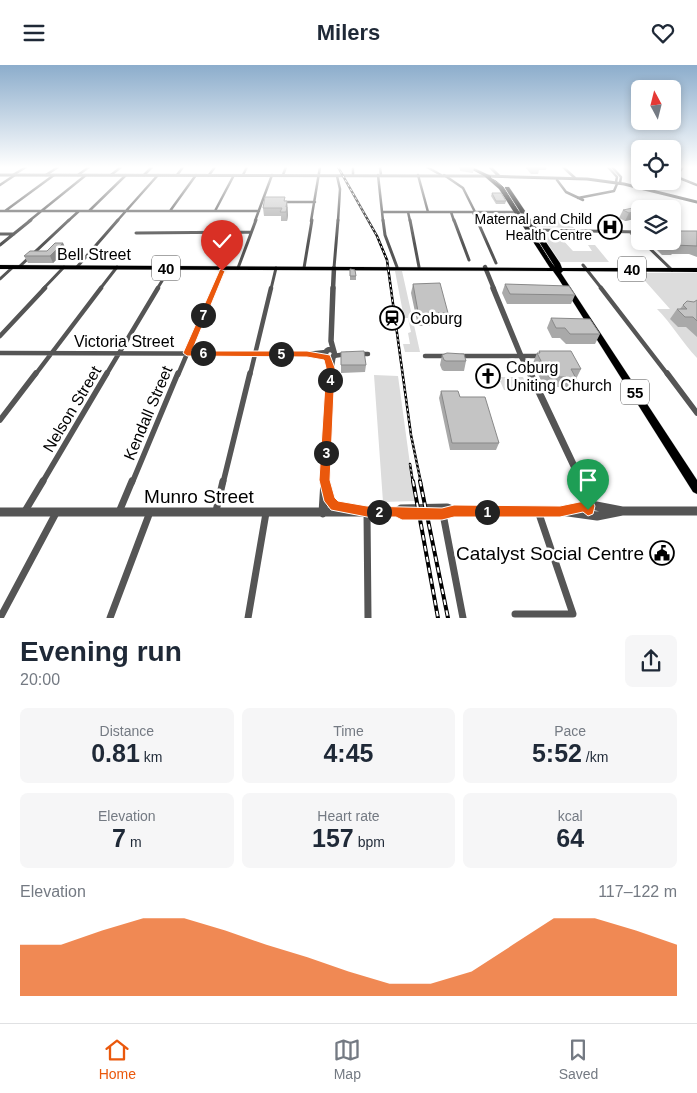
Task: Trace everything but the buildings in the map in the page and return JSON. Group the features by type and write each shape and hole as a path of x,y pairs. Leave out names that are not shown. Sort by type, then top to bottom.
{"highway":[{"name":"55","path":"504,193 516,213 557,269"},
{"name":"55","path":"511,193 557,269 697,489"},
{"name":"Bell Street","path":"670,268 697,266"},
{"name":"Bell Street","path":"0,267 557,269 632,267 697,270"},
{"name":"Bell Street","path":"369,268 485,268"}],"street":[{"path":"5,211 30,193"},
{"path":"0,245 64,193"},
{"path":"89,211 108,193"},
{"path":"77,267 142,193"},
{"path":"170,211 183,193"},
{"path":"215,211 225,193"},
{"path":"238,268 267,193"},
{"path":"304,268 316,193"},
{"path":"324,513 334,268 340,193"},
{"path":"381,193 385,235 397,267"},
{"path":"423,193 428,212"},
{"path":"465,193 496,263"},
{"path":"568,193 583,200"},
{"path":"578,198 605,193"},
{"path":"656,193 697,203"},
{"path":"275,202 315,202"},
{"path":"0,211 259,211"},
{"path":"0,279 80,211"},
{"path":"383,212 524,212"},
{"path":"408,212 419,267"},
{"path":"451,212 469,260"},
{"path":"528,230 631,231"},
{"path":"626,231 631,234"},
{"path":"136,233 251,232"},
{"path":"0,234 14,234"},
{"path":"651,250 670,268"},
{"path":"0,336 64,267"},
{"path":"0,420 117,267"},
{"name":"Nelson Street","path":"25,512 170,267"},
{"path":"584,267 697,413"},
{"name":"Kendall Street","path":"119,512 223,268"},
{"path":"215,513 276,268"},
{"path":"485,268 521,356 540,391 594,509"},
{"name":"Victoria Street","path":"0,353 368,353"},
{"path":"424,356 544,356"},
{"path":"325,480 330,501 335,507 367,512 368,618"},
{"name":"Munro Street","path":"0,512 324,513 397,511 413,508 447,508 454,511"},
{"name":"Munro Street","path":"397,511 402,514 442,514 454,511 560,511 594,509 697,511"},
{"path":"515,614 574,616 538,511"},
{"path":"0,618 57,512"},
{"path":"110,618 150,512"},
{"path":"248,618 266,513"},
{"path":"442,514 463,618"}],"shaded area":[{"path":"531,218 560,219 574,228 537,227"},
{"path":"541,233 549,233 553,238 561,238 573,251 592,251 588,245 595,245 609,262 560,262"},
{"path":"395,271 402,271 420,352 405,352 403,344 410,344 408,333 411,332 408,318 404,318"},
{"path":"638,273 697,273 697,358 657,309 670,309"},
{"path":"374,375 398,376 415,501 383,502"},
{"path":"501,377 523,377 528,390 504,390 500,381 502,380"}],"tram line":[{"path":"507,193 691,483"},
{"path":"690,481 697,492"}],"railway":[{"path":"353,193 377,236 387,260 411,435 421,483"},
{"path":"410,464 413,483"},
{"path":"413,481 438,618"},
{"path":"420,481 448,618"}],"place":[{"name":"Maternal and Child Health Centre","path":"610,227"},
{"name":"Coburg","path":"392,318"},
{"name":"Coburg Uniting Church","path":"488,376"},
{"name":"Catalyst Social Centre","path":"662,553"}],"route":[{"path":"222,271 187,353 307,354 327,357 330,368 325,480 330,501 335,507 367,512 397,511 402,514 442,514 454,511 560,511 589,506 588,510"}]}
